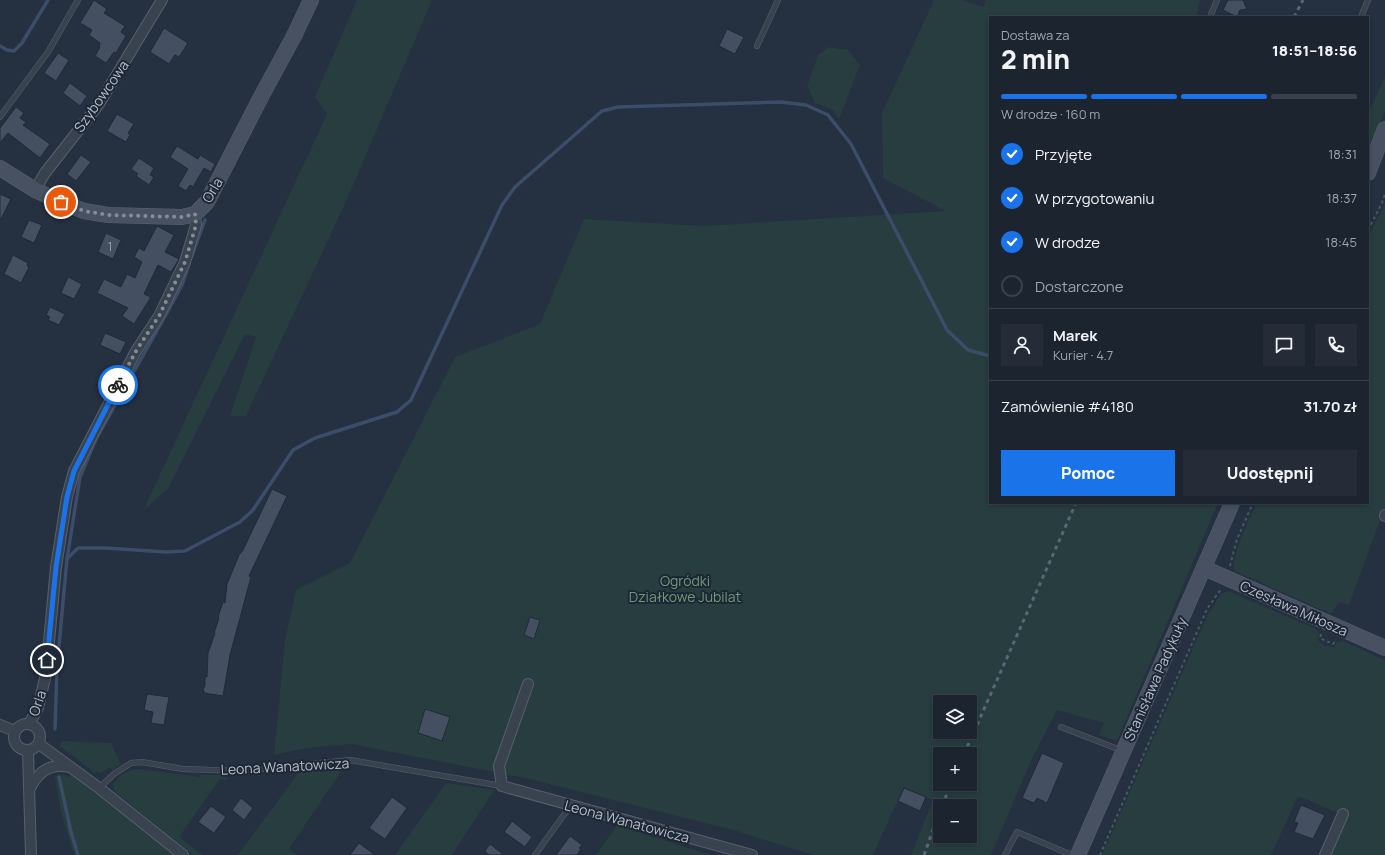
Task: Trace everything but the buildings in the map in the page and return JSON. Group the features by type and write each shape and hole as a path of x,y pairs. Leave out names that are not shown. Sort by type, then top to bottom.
{"street":[{"name":"Szybowcowa","path":"35,190 45,173 99,104 162,0"},
{"name":"Orla","path":"29,724 38,708 46,674 56,567 67,497 74,471 136,351 159,316 185,262 196,225 195,214 207,202 294,36 311,0"},
{"path":"1369,170 1385,130"},
{"path":"0,168 35,190 84,211 108,215 182,217 195,214"},
{"name":"Stanisława Padykuły","path":"1078,855 1232,504"},
{"name":"Czesława Miłosza","path":"1204,568 1385,648"},
{"path":"502,786 499,766 528,684"},
{"path":"0,724 15,731"},
{"path":"25,724 29,724 37,728 40,732 39,744 33,750 28,751 20,749 17,746 14,737 15,731 18,727 25,724"},
{"path":"39,744 72,767 183,855"},
{"path":"28,751 31,855"},
{"path":"29,792 36,777 43,771 50,767 72,767"},
{"name":"Leona Wanatowicza","path":"502,786 752,855"},
{"path":"1325,855 1343,814"}],"lane":[{"path":"0,118 48,52 78,0"},
{"path":"757,46 778,0"},
{"path":"1210,16 1217,0"},
{"path":"1361,16 1368,0"},
{"path":"1061,727 1124,752"},
{"name":"Leona Wanatowicza","path":"99,788 114,774 131,763 142,762 183,769 241,771 350,760 502,786"},
{"path":"535,855 571,806"},
{"path":"1005,855 1017,832 1072,855"}],"path":[{"path":"1369,228 1385,194"},
{"path":"1100,855 1207,609 1222,587 1226,578 1237,539 1253,504"},
{"path":"1320,638 1333,644"}],"green space":[{"path":"357,0 432,0 345,204 246,416 230,416 256,337 245,334 168,489 143,511 327,114 315,97"},
{"name":"Ogródki Działkowe Jubilat","path":"934,0 962,0 983,7 986,0 1200,0 1196,16 989,16 989,504 1218,504 1117,741 1099,735 1104,723 1057,710 1031,761 991,855 911,855 933,800 904,787 873,855 813,855 733,830 525,778 351,744 307,748 274,755 285,640 296,590 350,563 455,357 540,324 584,219 703,226 946,211 883,178 882,113"},
{"path":"829,47 847,49 860,65 839,119 833,110 815,103 807,86 818,55"},
{"path":"1385,77 1385,112 1369,149 1369,112"},
{"path":"1385,204 1385,507 1349,605 1339,602 1331,614 1235,571 1234,566 1238,548 1256,504 1369,504 1369,237"},
{"path":"1228,591 1316,629 1319,632 1318,640 1325,646 1334,647 1337,642 1343,641 1385,660 1385,855 1329,855 1345,816 1298,796 1271,855 1102,855 1208,614 1221,594"},
{"path":"61,741 111,743 121,764 113,770 110,767 101,773 94,772 60,746"},
{"path":"344,767 289,849 298,855 238,855 298,773"},
{"path":"138,769 200,777 200,775 227,775 227,780 220,779 179,837 202,855 193,855 115,792 113,784 118,778 127,772"},
{"path":"71,774 176,855 74,855 61,813 55,779 55,776 63,775 70,777"},
{"path":"446,783 494,790 452,855 395,855"},
{"path":"617,825 710,855 596,855"}],"waterway":[{"path":"0,46 7,50 14,51 22,43 48,0"},
{"path":"67,559 78,548 105,548 166,552 185,551 240,522 253,510 293,450 315,438 397,412 411,400 502,205 515,187 602,111 618,107 781,102 806,105 828,115 851,144 947,330 968,350 989,356"},
{"path":"191,258 205,220"},
{"path":"55,729 57,667 67,559 80,477 96,439 182,285 189,264"},
{"path":"59,777 71,832 78,855"}],"railway":[{"path":"1295,16 1303,0"},
{"path":"967,747 1076,504"},
{"path":"945,799 948,791"},
{"path":"924,855 933,830"}],"way so far":[{"path":"61,202 84,211 108,215 182,217 195,214 196,225 185,262 159,316 136,351 118,385"}],"route":[{"path":"47,660 56,567 67,497 74,471 118,385"}]}
